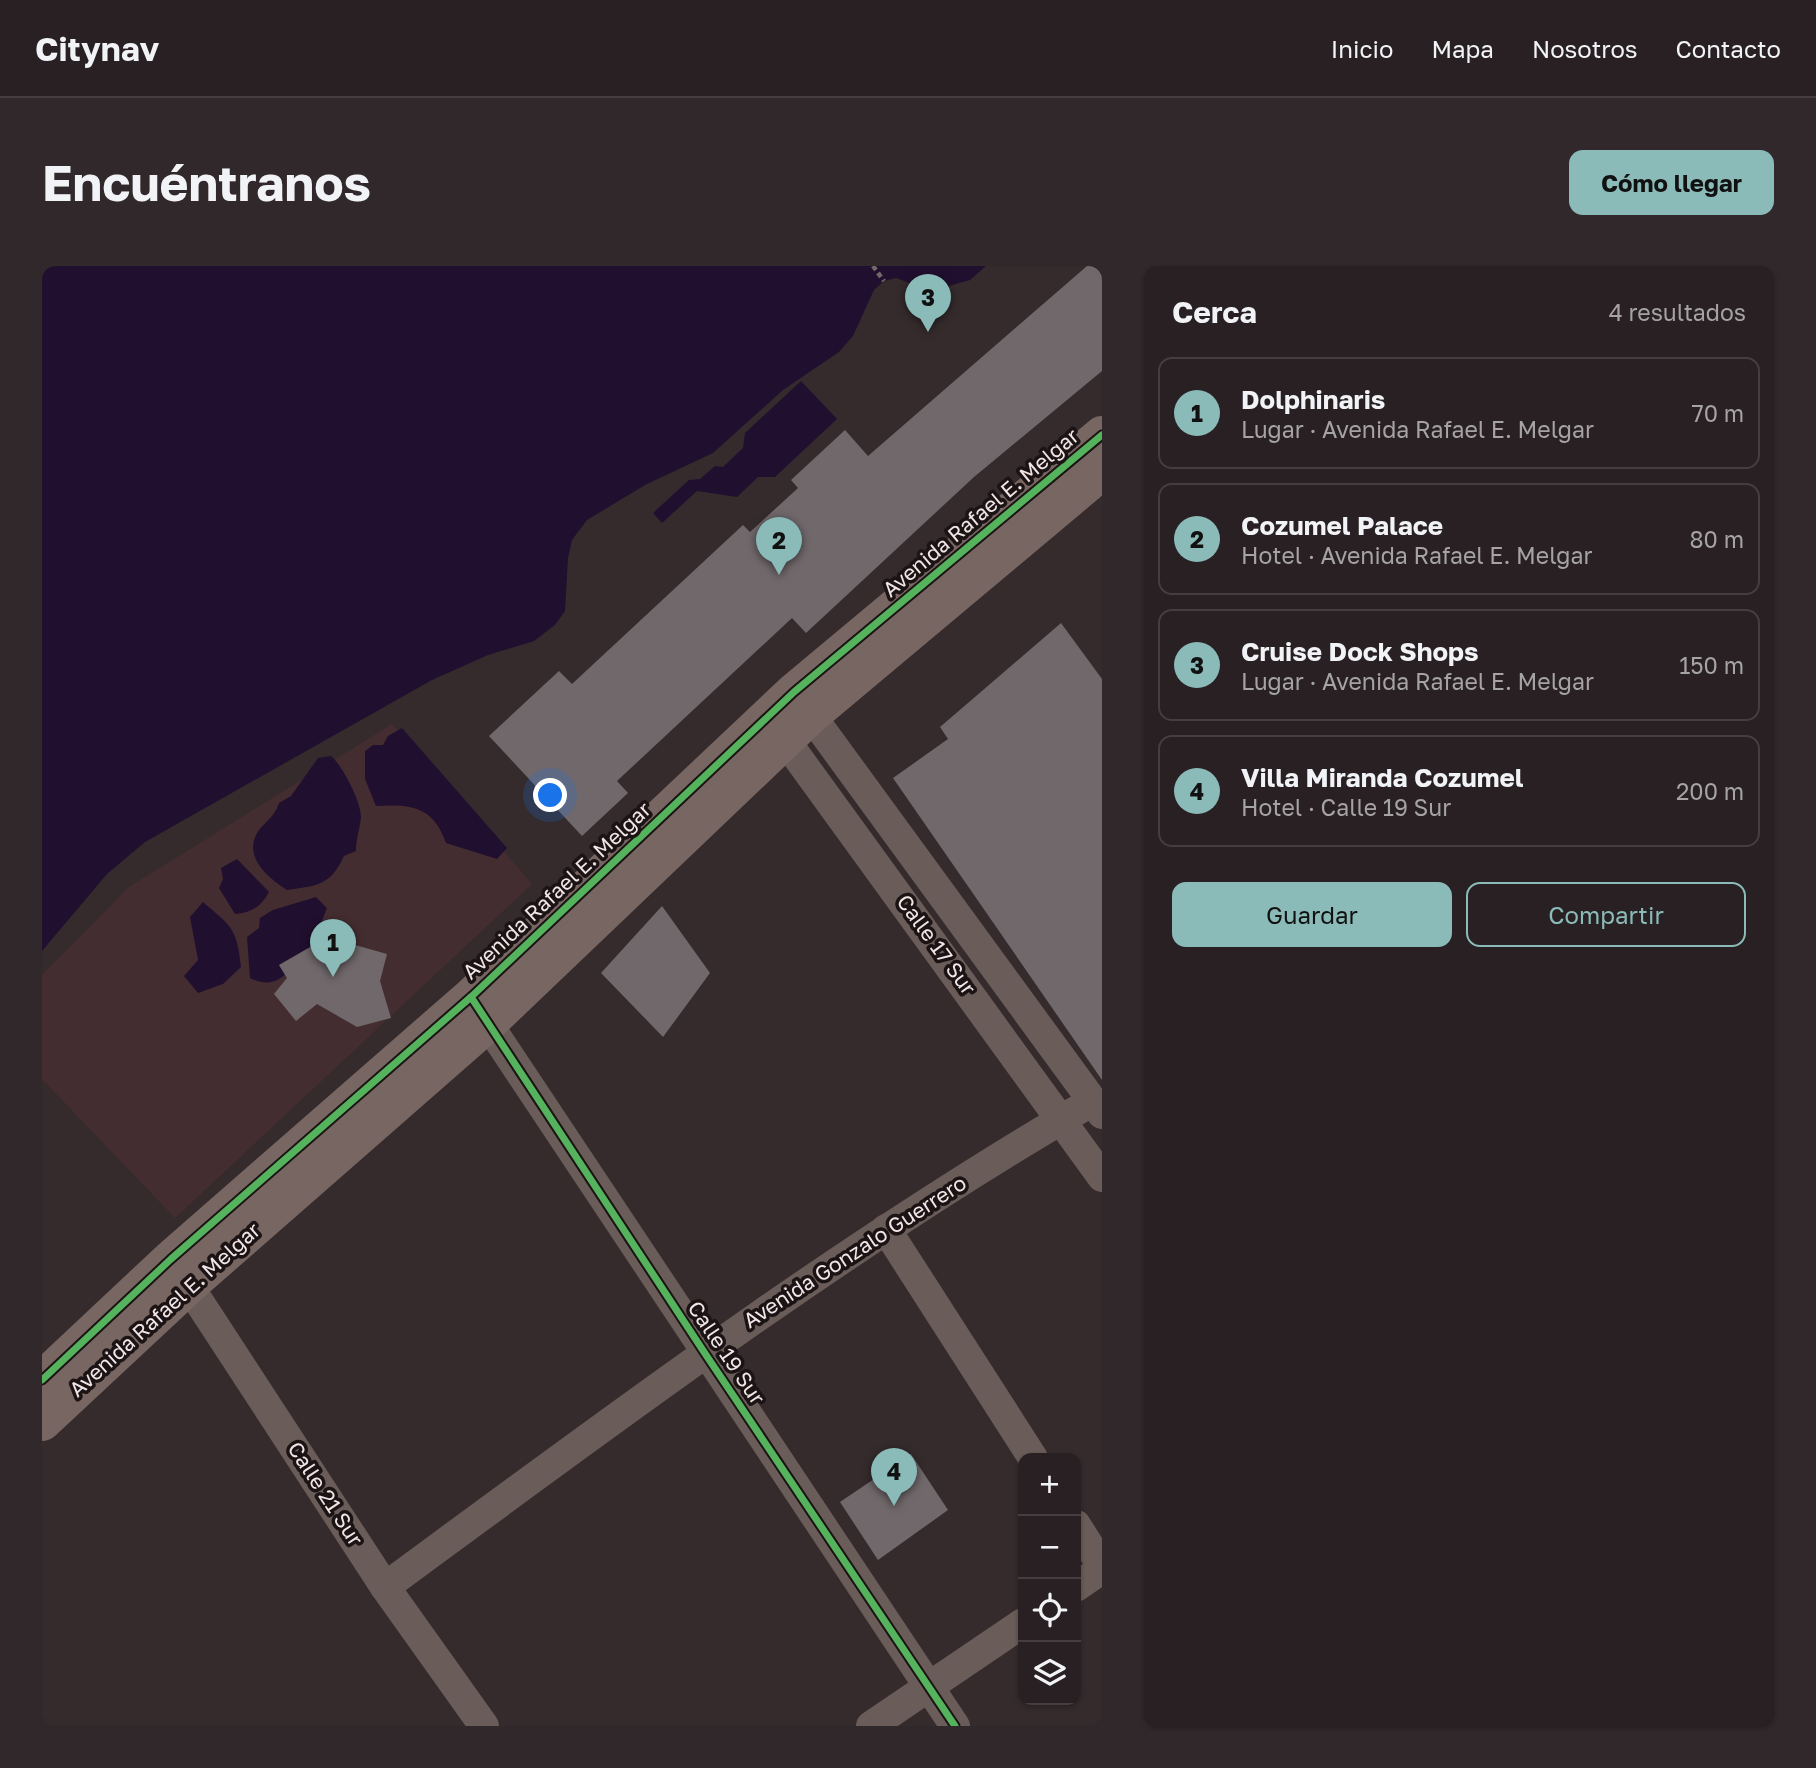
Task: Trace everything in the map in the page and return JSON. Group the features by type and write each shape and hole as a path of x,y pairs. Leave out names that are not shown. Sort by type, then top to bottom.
{"main road":[{"name":"Avenida Rafael E. Melgar","path":"42,1380 180,1272 479,1011 790,715 1102,435"},
{"name":"Avenida Rafael E. Melgar","path":"790,715 1102,471"},
{"name":"Avenida Rafael E. Melgar","path":"42,1422 180,1272"}],"street":[{"name":"Calle 17 Sur","path":"790,715 1098,1107"},
{"name":"Calle 17 Sur","path":"790,715 1102,1177"},
{"name":"Calle 19 Sur","path":"479,1011 955,1726"},
{"name":"Avenida Gonzalo Guerrero","path":"385,1587 704,1352 886,1229 1062,1119 1098,1107"},
{"path":"886,1229 1030,1453"},
{"name":"Calle 21 Sur","path":"180,1272 385,1587 484,1726"},
{"path":"1081,1533 1102,1567 1081,1583"},
{"path":"871,1726 1018,1626"}],"path":[{"path":"873,266 884,281"}],"shaded area":[{"path":"42,266 986,266 970,280 931,291 896,278 884,281 874,290 853,336 839,352 783,390 713,453 645,485 587,520 572,540 568,558 565,611 555,625 534,641 488,655 432,680 145,842 107,874 42,951"},
{"path":"801,381 837,419 775,477 758,477 737,497 697,491 662,523 653,513 689,480 700,479 715,466 723,467 743,448 745,433"},
{"path":"392,724 532,884 175,1218 42,1079 42,975 129,887"},
{"path":"402,728 507,848 497,859 446,843 435,821 419,810 400,806 376,806 365,779 365,751 373,745 383,745 388,736"},
{"path":"331,756 350,784 358,802 361,817 356,851 344,856 334,873 322,882 287,890 259,865 253,849 254,840 279,803 291,796 318,758"},
{"path":"237,859 269,892 255,908 235,914 219,888 223,879 221,868"},
{"path":"316,897 327,908 312,946 279,965 285,975 276,980 260,982 250,978 247,937 259,928 260,918 273,910"},
{"path":"203,902 231,929 241,967 223,984 198,993 184,976 198,960 190,917"}],"building":[{"path":"1087,266 1102,266 1102,371 974,477 806,633 792,618 617,781 628,793 582,836 489,736 559,671 572,684 743,525 750,532 798,488 791,480 845,430 868,456"},
{"path":"1061,623 1102,679 1102,1080 893,778 948,739 940,727"},
{"path":"662,906 710,973 663,1037 601,973"},
{"path":"319,924 351,933 348,943 387,954 380,981 391,1018 357,1027 317,1004 296,1021 274,994 287,978 279,965 312,946"},
{"path":"911,1454 948,1510 878,1560 840,1502"}],"cycle path":[{"path":"42,1380 171,1259 471,997 794,692 1102,435"},
{"path":"471,997 704,1352 955,1726"}],"place":[{"name":"Cruise Dock Shops","path":"928,332"},
{"name":"Cozumel Palace","path":"779,575"},
{"name":"Dolphinaris","path":"333,977"},
{"name":"Villa Miranda Cozumel","path":"894,1506"}]}
